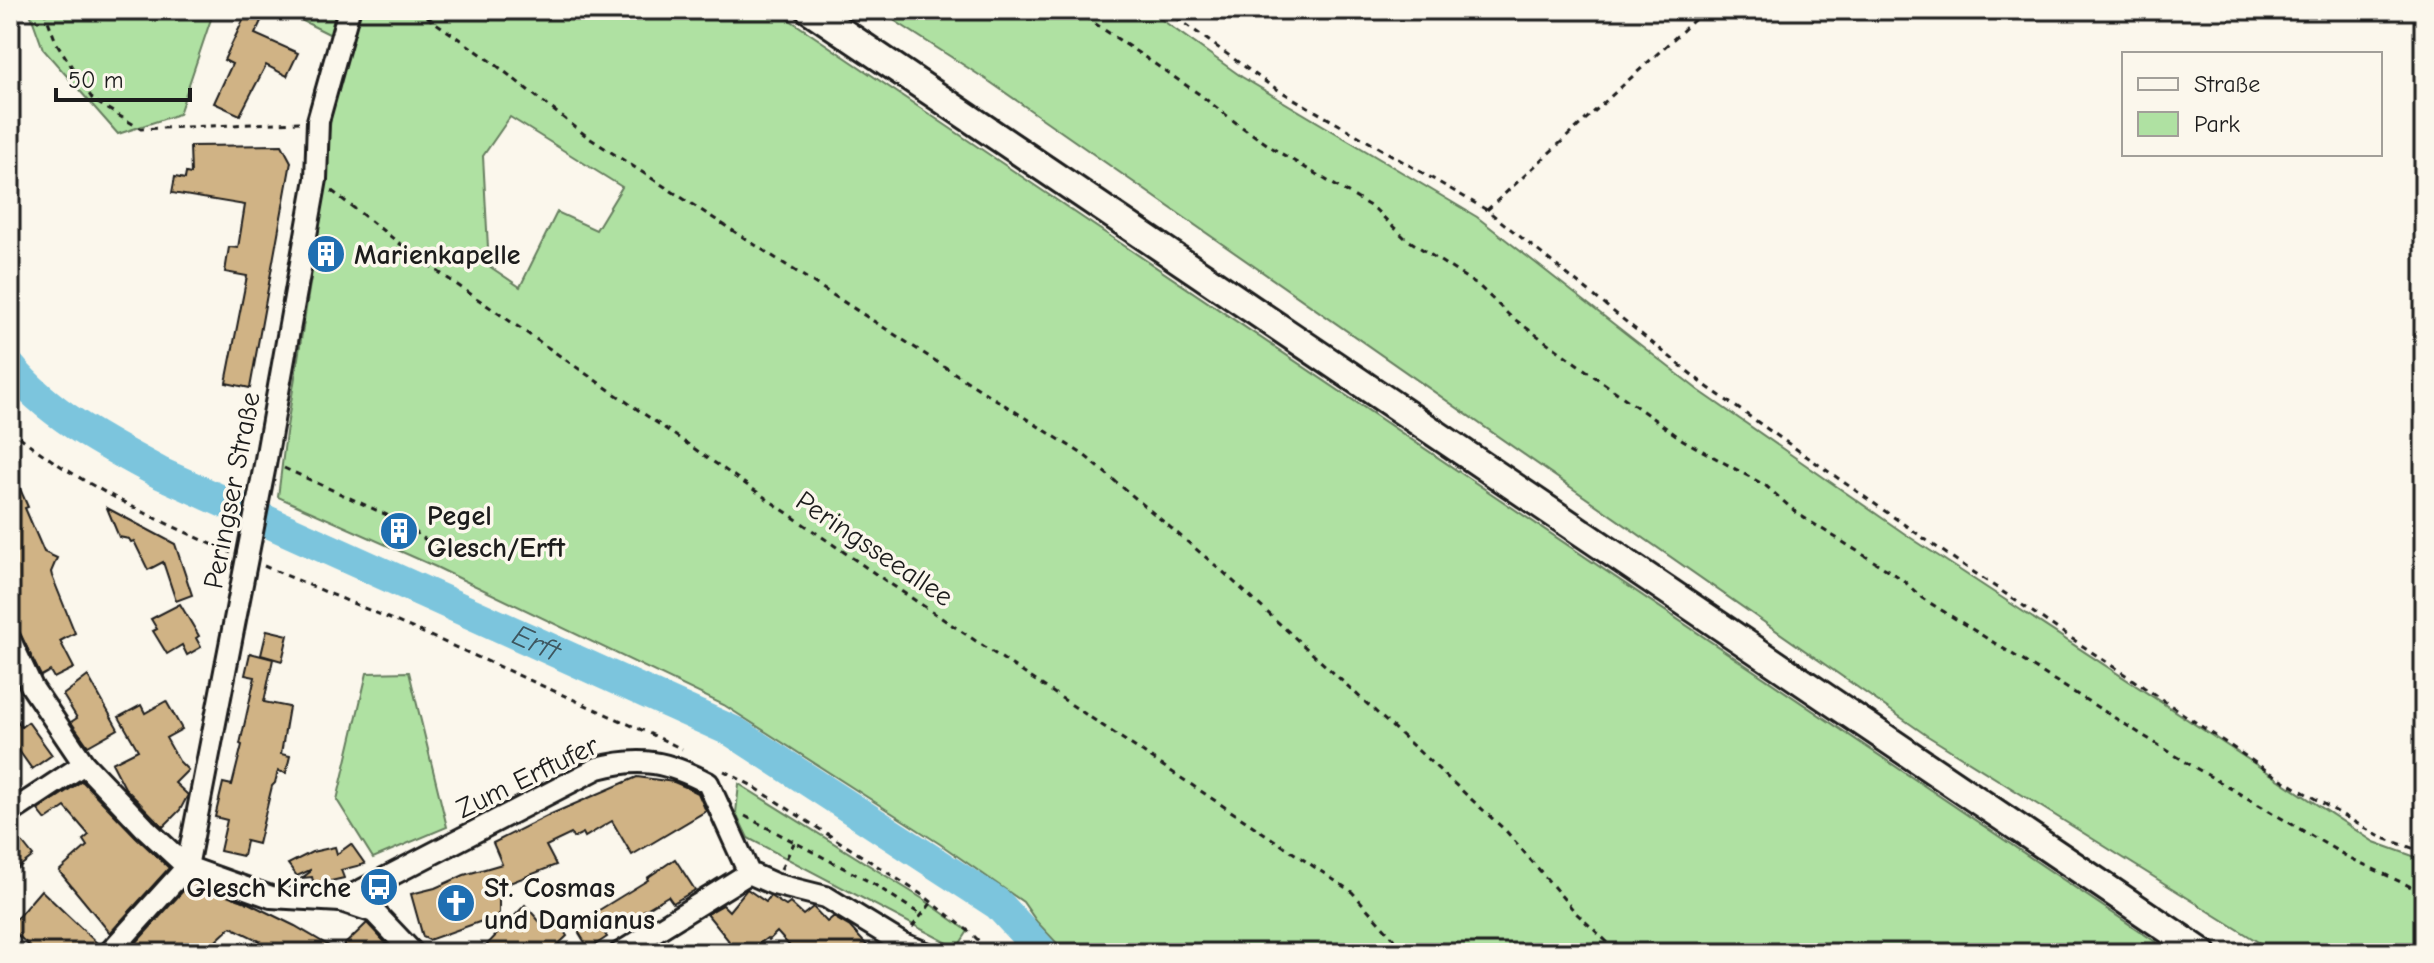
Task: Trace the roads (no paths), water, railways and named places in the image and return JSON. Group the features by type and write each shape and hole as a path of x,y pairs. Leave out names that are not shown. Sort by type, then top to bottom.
{"main road":[{"path":"810,10 2203,953"}],"street":[{"name":"Peringser Straße","path":"187,867 242,556 265,462 316,179 318,121 349,10"},
{"path":"10,640 32,687 84,764 187,867 271,897 341,901 374,912 413,953"},
{"name":"Zum Erftufer","path":"341,901 598,768 621,762 646,761 708,783 749,873"},
{"path":"10,813 84,764"},
{"path":"109,953 187,867"},
{"path":"620,953 749,873 774,884 826,897 901,943 926,953"}],"waterway":[{"name":"Erft","path":"10,367 60,414 160,473 734,732 998,904 1043,953"}],"place":[{"name":"Marienkapelle","path":"326,254"},
{"name":"Pegel Glesch/Erft","path":"399,531"},
{"name":"Glesch Kirche","path":"379,887"},
{"name":"St. Cosmas und Damianus","path":"456,903"}]}
